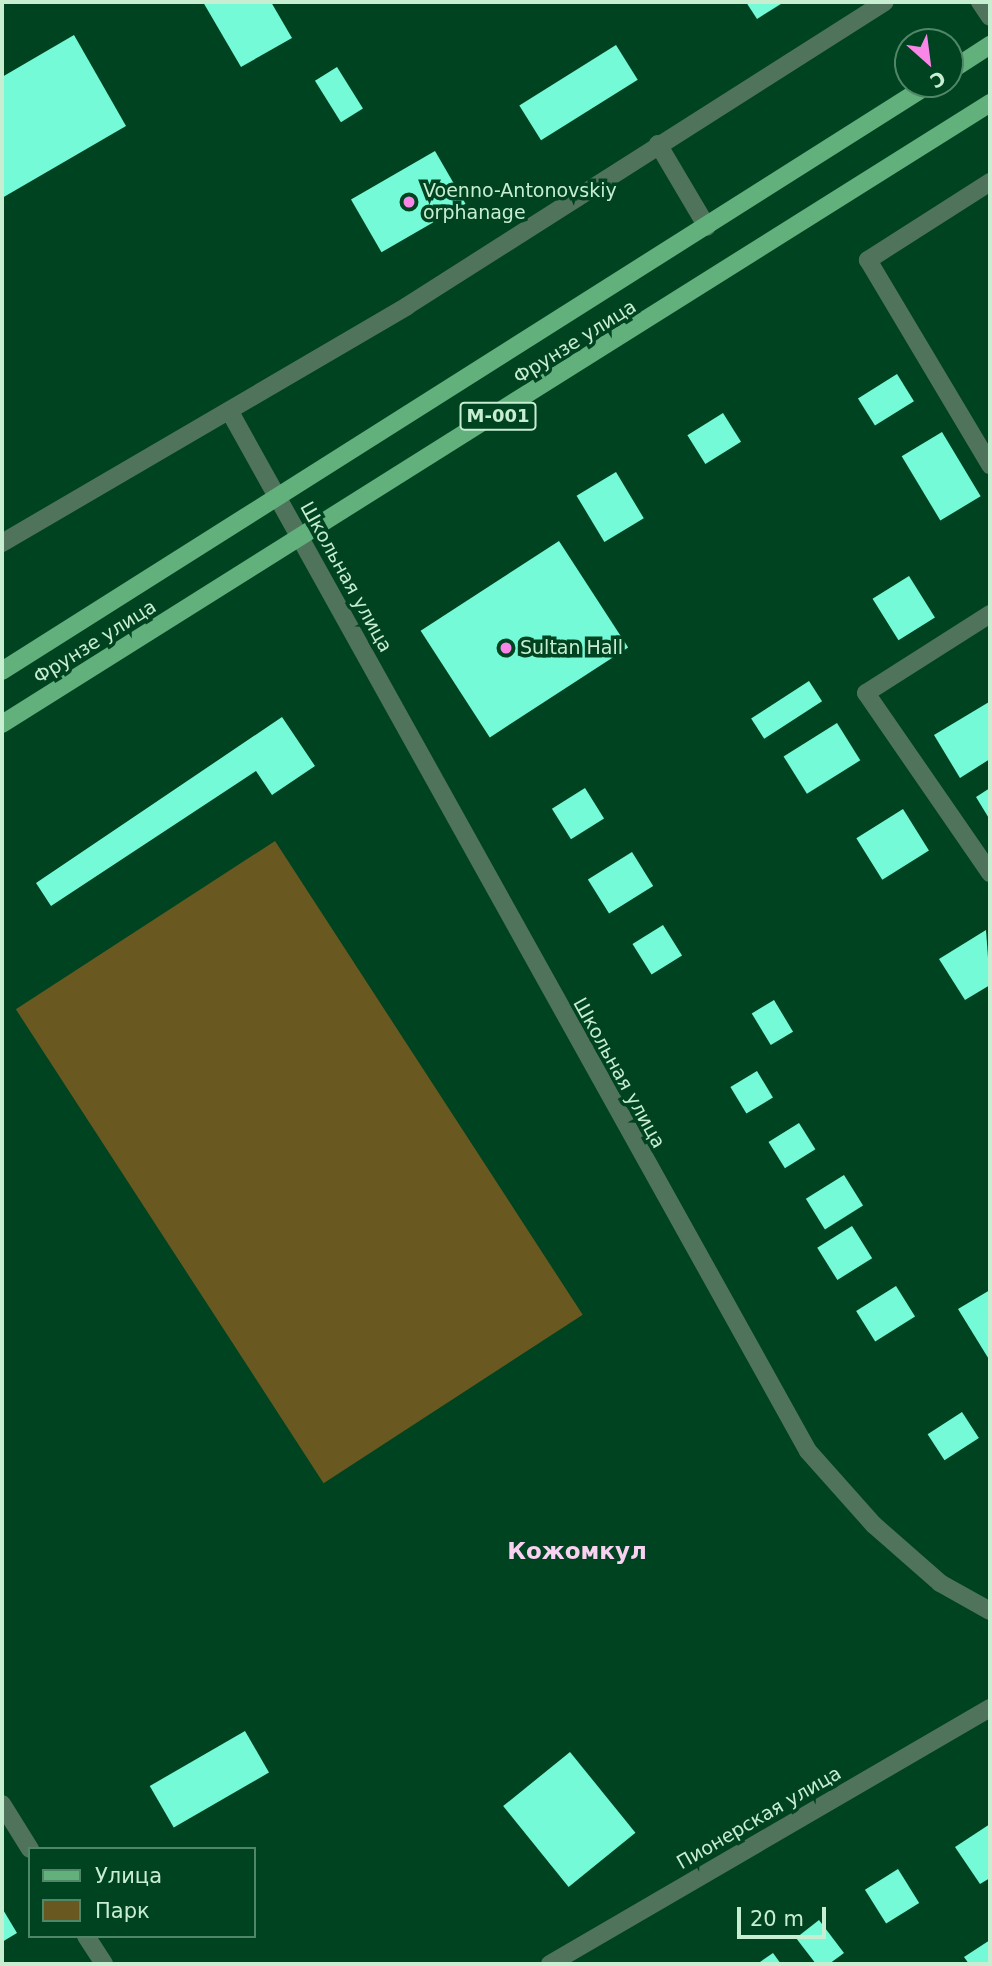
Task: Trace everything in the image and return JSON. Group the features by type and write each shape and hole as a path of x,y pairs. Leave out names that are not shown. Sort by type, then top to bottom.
{"main road":[{"path":"964,62 990,45"},
{"name":"Фрунзе улица","path":"2,671 279,500 908,98"},
{"name":"Фрунзе улица","path":"2,724 301,540 990,103"}],"street":[{"path":"2,543 230,412 884,2"},
{"path":"980,2 990,17"},
{"path":"658,144 708,227"},
{"path":"990,182 868,260 990,465"},
{"name":"Школьная улица","path":"230,412 808,1451 902,1550 940,1583 990,1611"},
{"path":"990,614 866,693 990,873"},
{"name":"Пионерская улица","path":"550,1964 990,1707"},
{"path":"2,1804 29,1847"},
{"path":"87,1938 104,1964"}],"green space":[{"path":"275,841 583,1315 324,1483 16,1009"}],"building":[{"path":"203,2 271,2 292,38 241,67"},
{"path":"746,2 784,2 757,19"},
{"path":"74,35 126,126 2,198 2,77"},
{"path":"616,45 638,80 541,140 519,105"},
{"path":"337,67 363,109 341,122 315,81"},
{"name":"Voenno-Antonovskiy orphanage","path":"435,151 466,204 381,252 351,200"},
{"path":"897,374 914,401 875,426 858,398"},
{"path":"723,413 741,442 705,464 687,435"},
{"path":"942,432 981,496 940,520 902,456"},
{"path":"616,472 644,518 604,542 577,496"},
{"path":"559,541 628,648 490,737 421,631"},
{"path":"909,576 935,618 898,640 873,599"},
{"path":"809,681 822,701 764,739 751,719"},
{"path":"989,702 990,759 960,778 934,735"},
{"path":"282,717 315,766 272,795 256,771 51,906 36,883"},
{"path":"837,723 860,760 807,794 784,756"},
{"path":"585,788 604,819 571,839 552,809"},
{"path":"990,788 990,820 976,797"},
{"path":"903,809 929,851 882,880 856,838"},
{"path":"632,852 653,886 609,913 588,880"},
{"path":"663,925 682,956 652,975 632,944"},
{"path":"986,930 990,985 965,1000 939,959"},
{"path":"774,1000 793,1032 771,1045 752,1013"},
{"path":"757,1071 773,1098 746,1114 730,1087"},
{"path":"799,1123 815,1149 785,1168 768,1142"},
{"path":"844,1175 863,1206 825,1229 806,1199"},
{"path":"852,1226 872,1258 837,1280 817,1248"},
{"path":"896,1286 915,1317 875,1341 856,1311"},
{"path":"990,1290 990,1361 958,1309"},
{"path":"962,1412 979,1438 944,1460 928,1434"},
{"path":"245,1731 269,1773 174,1828 150,1786"},
{"path":"570,1752 635,1833 569,1887 503,1806"},
{"path":"990,1824 990,1878 980,1884 955,1847"},
{"path":"898,1869 919,1903 886,1924 865,1890"},
{"path":"2,1908 17,1933 2,1942"},
{"path":"819,1920 844,1953 829,1964 816,1964 796,1938"},
{"path":"990,1940 990,1964 969,1964 964,1957"},
{"path":"773,1953 781,1964 757,1964"}],"place":[{"name":"Voenno-Antonovskiy orphanage","path":"409,202"},
{"name":"Sultan Hall","path":"506,648"}],"district":[{"name":"Кожомкул","path":"577,1551"}]}
